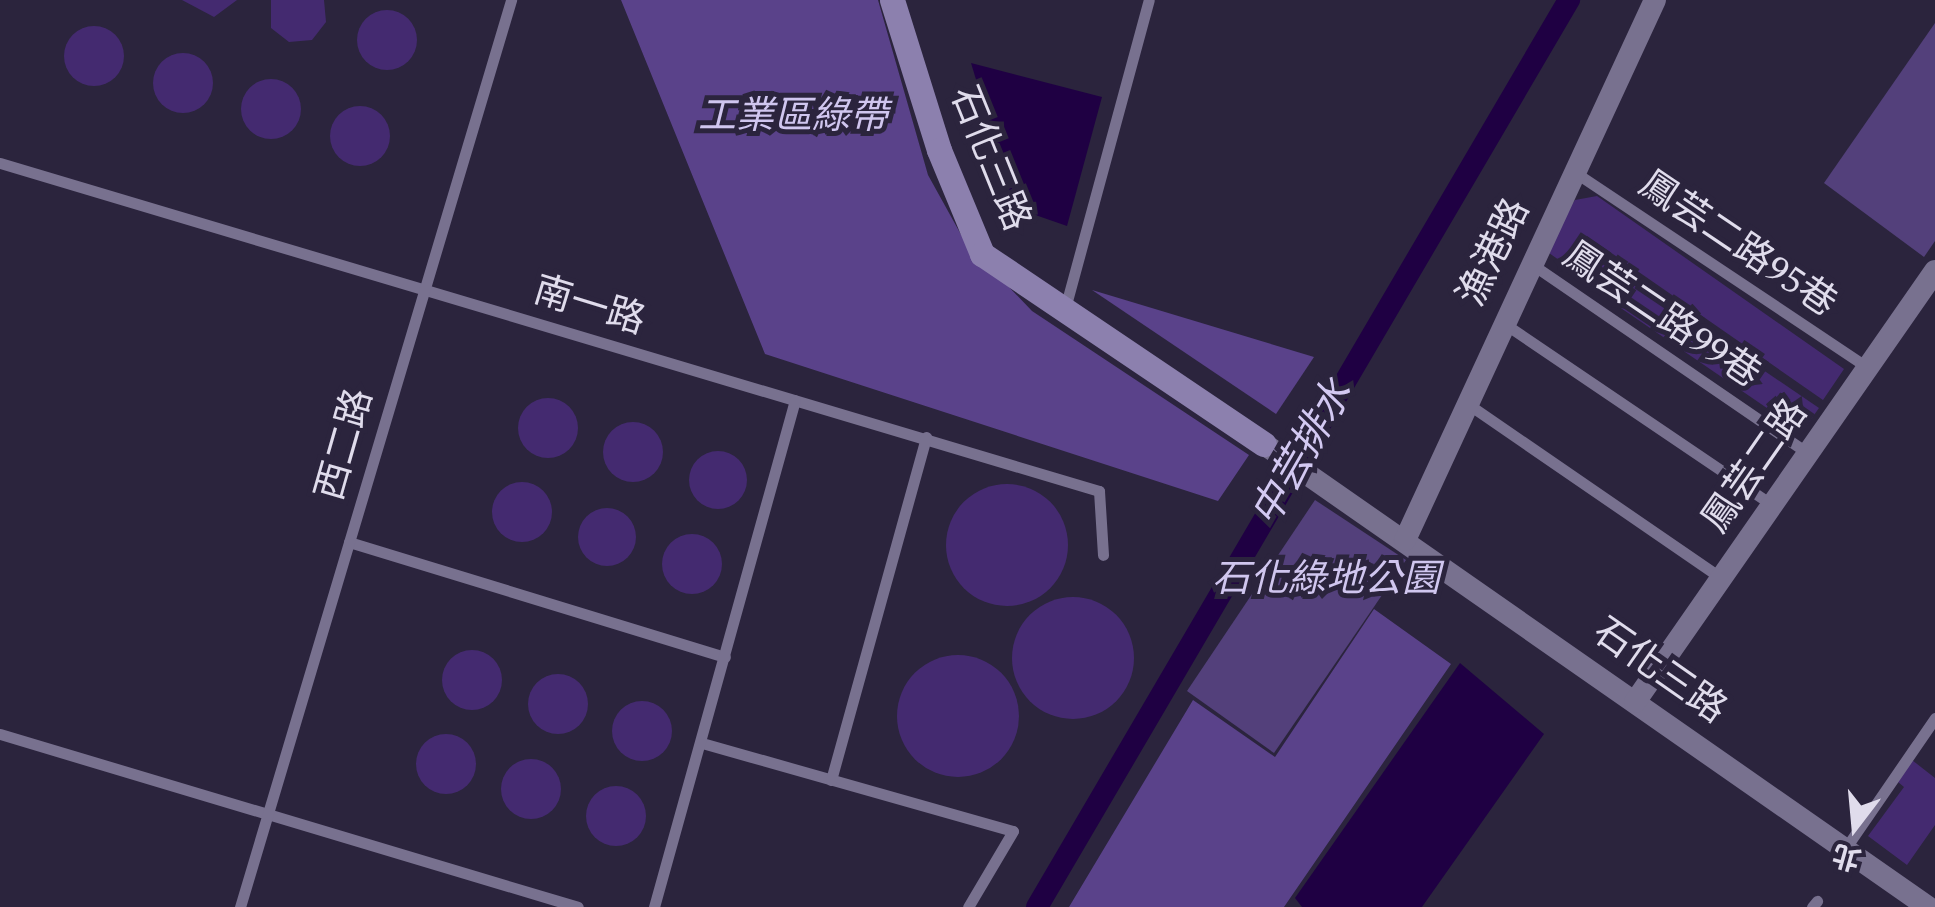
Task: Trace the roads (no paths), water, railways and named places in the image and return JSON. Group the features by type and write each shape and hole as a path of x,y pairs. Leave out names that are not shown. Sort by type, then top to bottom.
{"street":[{"name":"石化三路","path":"892,0 982,254 1063,316 1264,444 1928,907"},
{"name":"漁港路","path":"1404,540 1463,400 1655,0"},
{"name":"鳳芸二路","path":"1635,702 1935,272"}],"lane":[{"name":"西二路","path":"240,907 511,0"},
{"path":"1063,316 1149,0"},
{"name":"南一路","path":"0,163 1098,491 1103,555"},
{"name":"鳳芸二路95巷","path":"1573,171 1868,368"},
{"name":"鳳芸二路99巷","path":"1529,262 1808,453"},
{"path":"1501,322 1772,505"},
{"path":"654,907 795,400"},
{"path":"1463,400 1722,578"},
{"path":"830,780 926,437"},
{"path":"349,542 726,657"},
{"path":"1845,849 1935,718"},
{"path":"0,734 573,906"},
{"path":"702,743 1014,831 968,907"}],"waterway":[{"name":"中芸排水","path":"1037,907 1569,0"}],"park label":[{"name":"工業區綠帶","path":"793,118"},
{"name":"石化綠地公園","path":"1326,581"}]}
